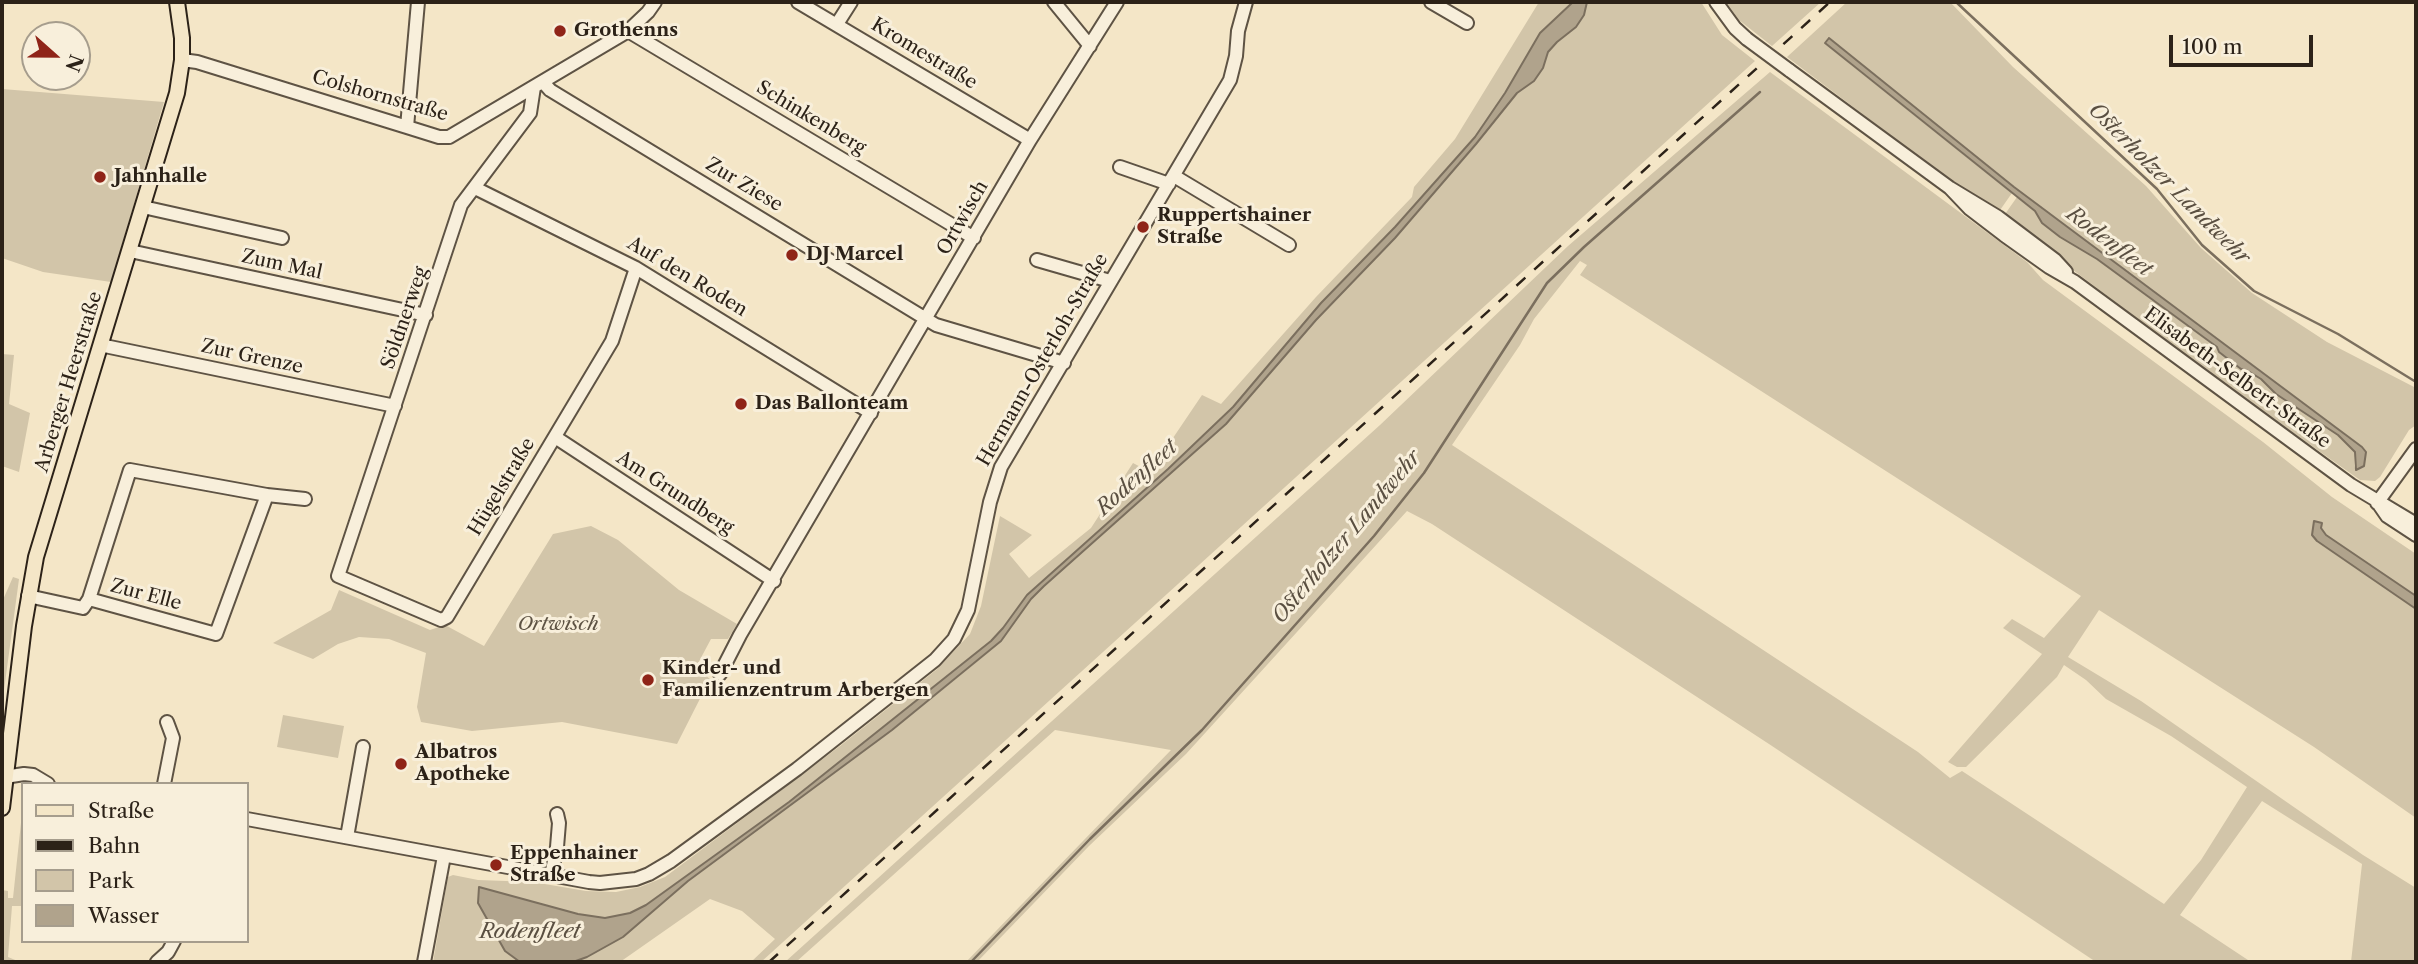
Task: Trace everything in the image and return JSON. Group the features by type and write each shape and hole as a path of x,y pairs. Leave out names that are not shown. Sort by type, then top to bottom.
{"main road":[{"name":"Arberger Heerstraße","path":"2,808 36,557 174,107 182,60 177,2"}],"street":[{"path":"407,127 418,2"},
{"name":"Colshornstraße","path":"182,60 439,137 449,137 628,31 655,2"},
{"name":"Kromestraße","path":"798,2 1030,140"},
{"path":"837,24 852,2"},
{"path":"1054,2 1090,46"},
{"name":"Ortwisch","path":"720,674 740,635 1030,140 1117,2"},
{"name":"Hermann-Osterloh-Straße","path":"248,819 600,883 636,879 671,861 797,769 940,656 954,639 969,606 996,479 1230,80 1246,2"},
{"path":"1431,2 1467,23"},
{"name":"Elisabeth-Selbert-Straße","path":"1716,2 1735,29 1789,71 1950,188 1998,217 2055,260 2075,282 2377,503 2387,516 2416,535"},
{"name":"Schinkenberg","path":"628,31 974,238"},
{"name":"Söldnerweg","path":"338,576 461,205 530,113 539,85"},
{"name":"Zur Ziese","path":"539,85 936,325 1064,363"},
{"path":"1120,167 1171,180 1289,245"},
{"name":"Auf den Roden","path":"475,188 636,268 871,413"},
{"path":"143,207 282,238"},
{"name":"Zum Mal","path":"130,251 426,315"},
{"path":"1037,260 1110,281"},
{"name":"Hügelstraße","path":"338,576 441,620 447,617 612,341 636,268"},
{"name":"Zur Grenze","path":"100,345 395,406"},
{"name":"Am Grundberg","path":"555,437 774,580"},
{"path":"2377,503 2416,449"},
{"path":"89,599 130,470 267,495 305,499"},
{"name":"Zur Elle","path":"29,596 83,608 89,599 216,634 267,495"},
{"name":"Elisabeth-Selbert-Straße","path":"2377,503 2392,508 2416,524"},
{"path":"164,782 173,738 167,722"},
{"path":"347,837 363,747"},
{"path":"5,777 33,775 45,782"},
{"path":"5,777 21,785"},
{"path":"551,875 557,847 557,814"},
{"path":"424,962 444,856"},
{"path":"157,962 172,943"}],"green space":[{"path":"1539,2 1573,2 1540,33 1505,93 1475,137 1395,227 1321,303 1233,407 1028,595 991,641 789,802 647,905 650,912 892,730 1001,641 1031,599 1044,586 1226,424 1316,320 1395,238 1517,93 1534,81 1543,68 1548,52 1576,27 1584,15 1587,2 1701,2 1722,35 1755,61 761,962 751,962 775,939 742,911 710,899 620,962 433,962 448,877 453,875 478,880 533,882 586,891 616,892 640,887 665,877 840,746 936,670 970,634 981,606 1000,516 1032,535 1009,554 1029,578 1091,528 1133,463 1150,472 1202,395 1221,404 1316,297 1412,197 1414,187 1455,139"},
{"path":"1726,2 1821,2 1772,46 1739,20"},
{"path":"1847,2 1950,2 2013,67 2146,186 2201,248 2252,293 2327,342 2416,388 2416,425 2409,430 2380,477 2375,481 2360,480 2217,379 2003,217 2017,197 2060,237 2097,259 2217,348 2241,369 2261,379 2276,394 2338,435 2355,452 2354,468 2362,447 2014,187 1829,38 1851,65 2012,193 1998,213 1787,57"},
{"path":"1770,72 2027,262 2043,280 2263,442 2332,497 2416,554 2416,596 2326,535 2321,528 2317,542 2416,609 2416,818 2314,747 2099,610 2068,657 2141,701 2363,855 2416,888 2416,962 2351,962 2362,864 2262,801 2180,915 2251,962 2096,962 1769,744 1432,524 1407,511 1186,754 1089,846 977,962 966,962 1171,750 1055,730 796,962 785,962 1380,425 1568,246","holes":["1580,261 1587,265 1580,275 2081,596 2044,638 2012,619 2003,628 2042,654 1948,762 1957,767 1966,767 2057,677 2064,665 2086,680 2106,699 2171,736 2247,787 2201,860 2164,904 1962,771 1950,778 1918,752 1452,445 1520,345 1534,319"]},
{"path":"2,89 164,102 111,282 43,272 2,258"},
{"path":"2,354 14,355 9,404 30,413 19,472 2,466"},
{"path":"591,526 618,540 679,590 737,624 728,639 711,639 696,667 710,679 677,744 562,722 472,731 421,722 417,707 426,653 389,639 359,637 338,644 313,659 273,643 331,610 339,590 430,630 445,625 484,646 553,534"},
{"path":"13,577 19,579 2,705 2,602"},
{"path":"283,715 344,726 338,758 277,747"},
{"path":"21,823 21,906 12,906 8,957 20,962 2,962 2,890 8,891 8,898 13,898"}],"water":[{"name":"Rodenfleet","path":"1573,2 1587,2 1584,15 1576,27 1548,52 1543,68 1534,81 1517,93 1395,238 1316,320 1226,424 1044,586 1031,599 1001,641 892,730 688,881 623,937 573,962 520,962 505,951 478,903 479,887 578,914 605,918 630,913 646,905 789,802 991,641 1027,595 1233,407 1321,303 1395,227 1475,137 1505,93 1540,33"},
{"path":"1829,38 2014,187 2362,447 2366,452 2364,466 2356,470 2355,452 2338,435 2276,394 2261,379 2241,369 2219,352 2217,347 2097,259 2042,223 2035,211 1825,43"},
{"path":"2314,521 2322,523 2321,528 2326,535 2416,596 2416,609 2317,541 2312,535"}],"waterway":[{"name":"Osterholzer Landwehr","path":"1956,2 2157,189 2202,245 2254,291 2338,334 2416,382"},
{"name":"Osterholzer Landwehr","path":"971,962 1090,839 1202,730 1374,536 1424,473 1547,283 1584,247 1760,92"}],"railway":[{"path":"769,962 1830,2"}],"place":[{"name":"Grothenns","path":"560,31"},
{"name":"Jahnhalle","path":"100,177"},
{"name":"Ruppertshainer Straße","path":"1143,227"},
{"name":"DJ Marcel","path":"792,255"},
{"name":"Das Ballonteam","path":"741,404"},
{"name":"Kinder- und Familienzentrum Arbergen","path":"648,680"},
{"name":"Albatros Apotheke","path":"401,764"},
{"name":"Eppenhainer Straße","path":"496,865"}]}
